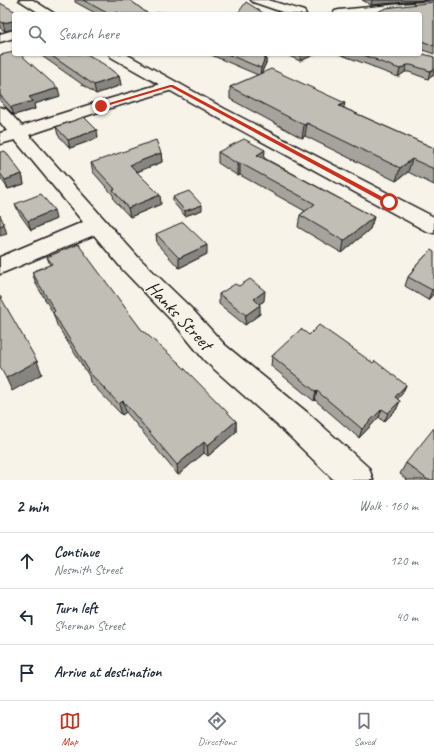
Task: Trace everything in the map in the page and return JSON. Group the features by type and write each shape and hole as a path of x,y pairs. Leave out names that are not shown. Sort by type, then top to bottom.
{"street":[{"path":"25,0 45,12"},
{"path":"257,0 294,12"},
{"path":"358,12 434,4"},
{"path":"0,38 12,35"},
{"path":"119,56 171,86 434,226"},
{"path":"10,136 101,106 171,86"},
{"name":"Hanks Street","path":"0,112 10,136 98,225 131,264 182,315 215,353 297,423 358,480"},
{"path":"0,266 98,225"}],"building":[{"path":"83,0 130,0 145,12 118,12 105,12"},
{"path":"246,2 262,12 239,12"},
{"path":"434,2 434,46 422,41 422,12 377,12 386,8"},
{"path":"0,3 16,12 12,12 12,21 3,23 0,21"},
{"path":"12,52 12,56 22,56 58,88 29,97 33,101 11,107 0,95 0,55"},
{"path":"422,54 434,57 434,69 430,71 407,65 400,69 375,60 377,60 366,56 422,56"},
{"path":"52,56 90,56 119,76 94,85"},
{"path":"232,56 266,56 261,68"},
{"path":"271,69 345,103 339,106 434,148 434,169 412,159 400,168 307,123 304,125 230,87"},
{"path":"84,117 97,130 68,140 56,127"},
{"path":"244,139 265,150 257,155 374,217 344,241 300,215 315,204 218,152"},
{"path":"156,140 161,153 130,165 160,195 128,208 113,190 115,189 91,163"},
{"path":"5,151 22,174 5,180 0,173 0,152"},
{"path":"189,191 202,205 185,211 173,197"},
{"path":"41,194 54,210 28,221 15,204"},
{"path":"0,215 4,224 0,226"},
{"path":"183,222 207,245 179,258 156,234"},
{"path":"78,244 141,329 179,363 236,421 207,446 204,442 177,465 123,401 119,404 87,370 88,369 53,313 55,311 32,272 52,264 47,257"},
{"path":"431,250 434,252 434,288 432,290 408,277 415,269 414,268"},
{"path":"250,279 265,291 254,299 260,305 246,315 219,294 235,284 239,286"},
{"path":"0,296 37,361 6,378 0,367"},
{"path":"319,325 373,363 375,361 406,385 395,397 400,401 388,413 382,409 362,429 272,356 301,329 309,335"},
{"path":"434,428 434,480 428,480 406,463"}],"route":[{"path":"101,106 171,86 389,202"}]}
